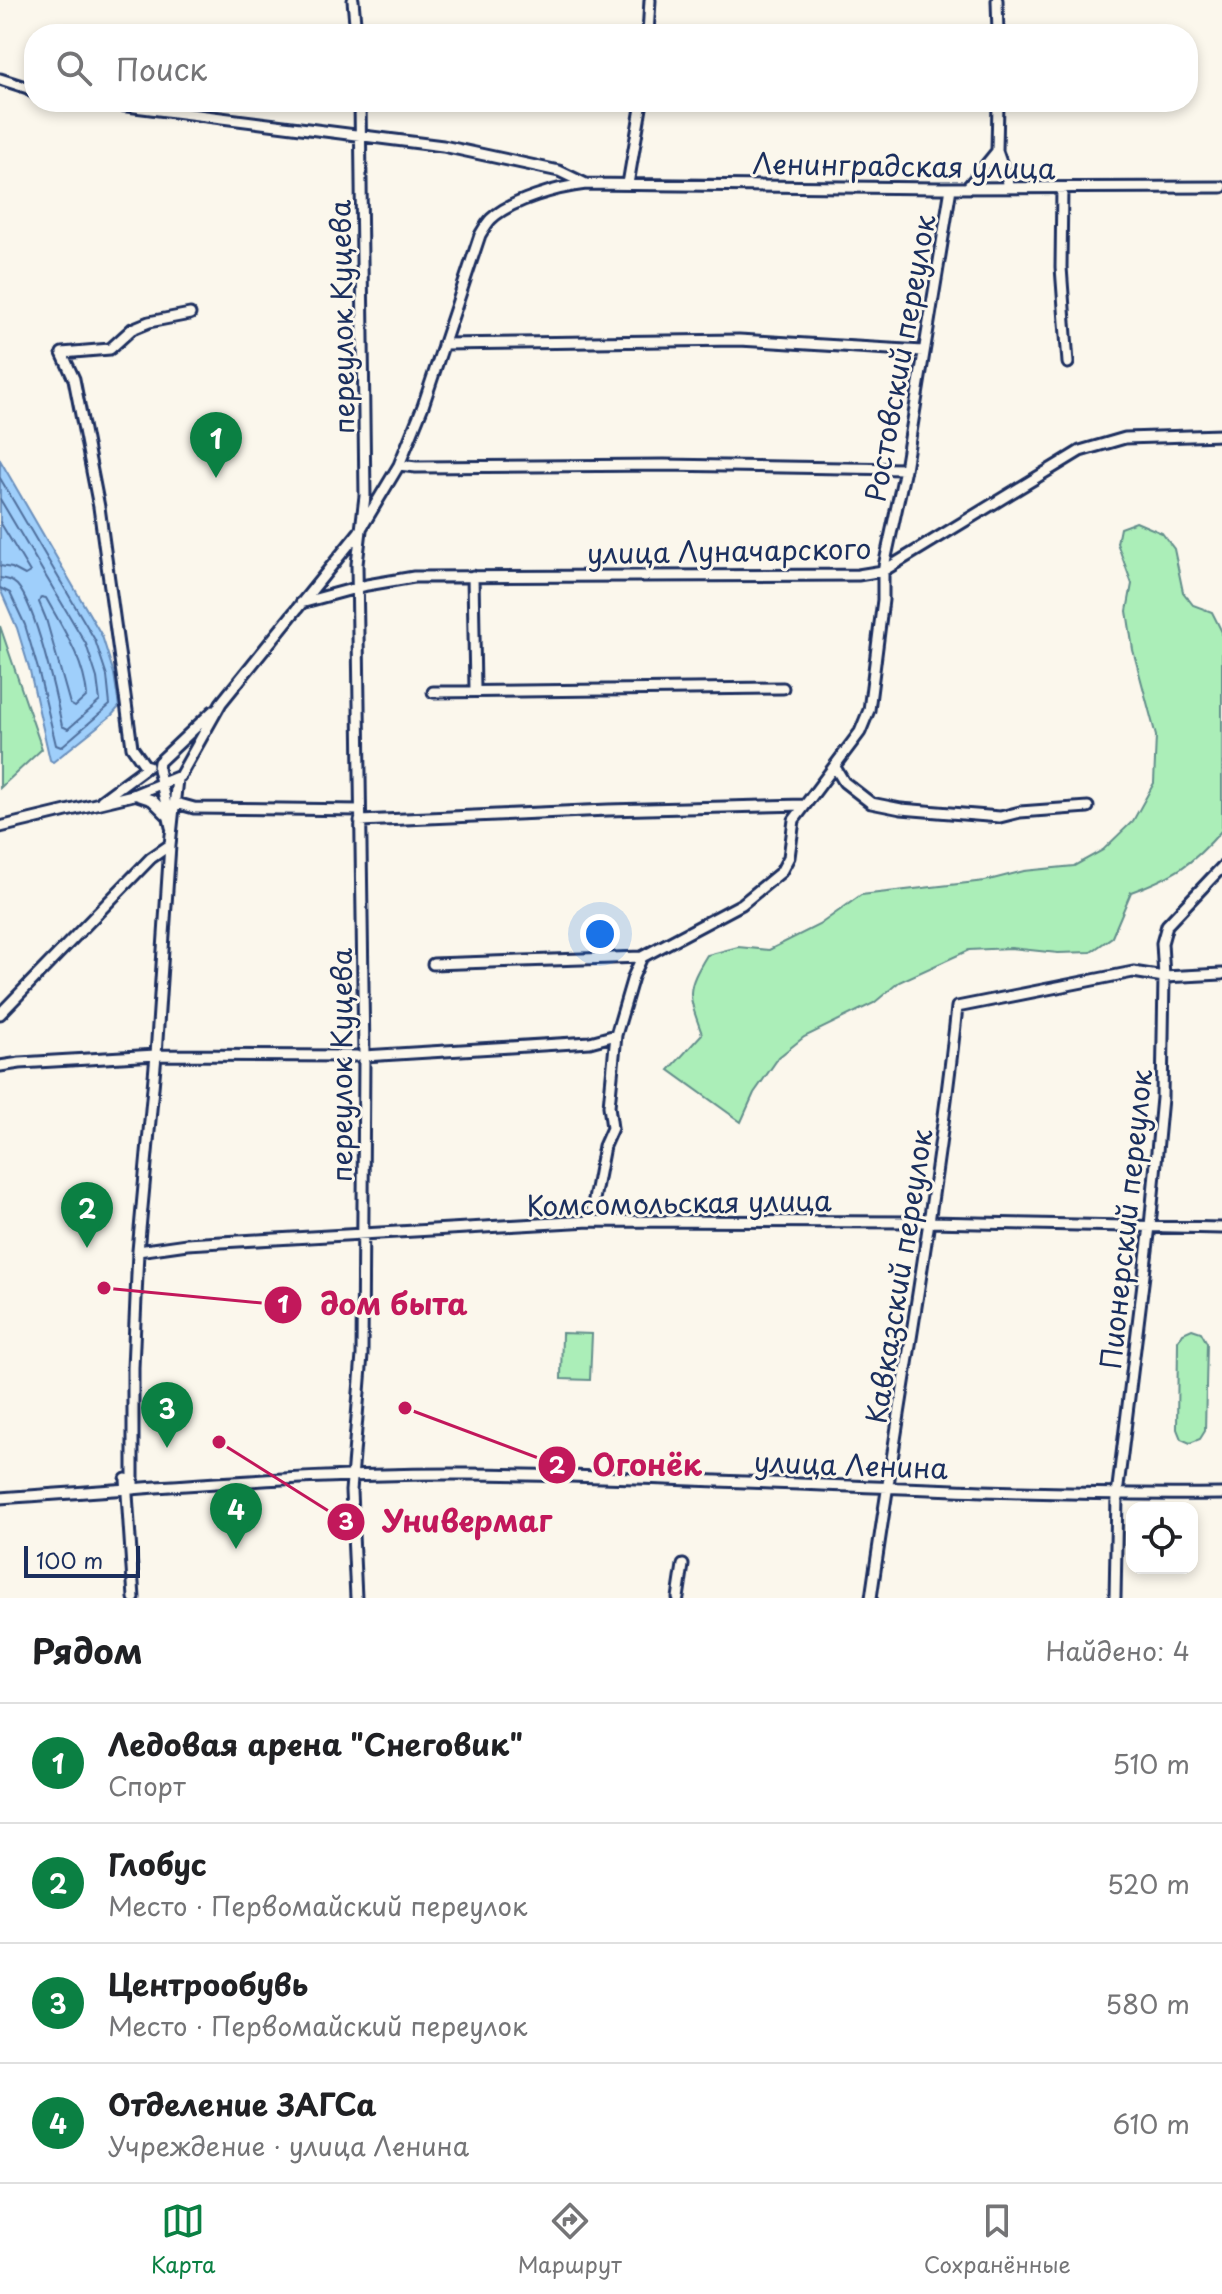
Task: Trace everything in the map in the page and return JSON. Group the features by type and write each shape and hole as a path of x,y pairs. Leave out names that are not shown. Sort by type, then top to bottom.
{"street":[{"path":"353,0 355,24"},
{"path":"649,24 650,0"},
{"path":"997,0 998,24"},
{"path":"0,79 24,87"},
{"name":"Ленинградская улица","path":"178,112 361,134 522,162 559,171 586,184"},
{"name":"переулок Куцева","path":"356,1598 352,1476 362,1355 357,550 365,496 360,112"},
{"path":"628,184 640,112"},
{"path":"998,112 997,151 1010,188"},
{"path":"967,188 997,151"},
{"name":"Ленинградская улица","path":"509,207 564,186 586,184 1222,187"},
{"name":"Ростовский переулок","path":"433,964 642,957 742,904 781,872 789,857 794,820 860,732 869,710 883,600 883,571 905,469 951,188"},
{"path":"1062,188 1061,267 1068,363"},
{"name":"переулок Куцева","path":"359,532 399,465 423,406 480,235 491,219 509,207"},
{"path":"146,767 132,747 99,507 77,390 62,353 110,349 132,329 149,322 190,314"},
{"path":"443,344 739,340 923,351"},
{"name":"улица Луначарского","path":"301,603 414,577 858,575 883,571 1080,451 1125,438 1222,435"},
{"path":"399,465 905,469"},
{"path":"96,804 146,767 160,765 221,703 359,532"},
{"path":"473,576 475,690"},
{"path":"433,692 783,688"},
{"path":"171,829 167,815 173,779 221,703"},
{"path":"0,827 133,795 173,779 183,764 169,755 160,765"},
{"path":"134,1598 129,1486 138,1251 156,1055 171,829 176,803 173,779 160,765"},
{"path":"835,767 844,782 871,803 901,809 1000,817 1020,812 1088,807"},
{"path":"133,795 152,800 167,815"},
{"path":"176,803 194,808 360,816 804,805"},
{"path":"0,1014 151,858 170,845"},
{"name":"Пионерский переулок","path":"1115,1598 1117,1495 1150,1226 1162,1098 1162,943 1167,925 1222,867"},
{"path":"590,1221 604,1146 612,1128 609,1106 616,1035 642,957"},
{"name":"Кавказский переулок","path":"871,1598 912,1341 957,1007 1133,972 1164,977"},
{"path":"1164,977 1222,974"},
{"path":"0,1066 156,1055 360,1056 590,1042 616,1035"},
{"name":"Комсомольская улица","path":"138,1251 187,1244 590,1221 928,1222 1222,1228"},
{"name":"улица Ленина","path":"0,1498 129,1486 352,1476 541,1475 1117,1495 1222,1494"},
{"path":"678,1598 683,1565"}],"green space":[{"path":"1136,522 1162,533 1174,549 1183,592 1193,605 1212,612 1222,632 1222,830 1181,868 1131,892 1112,937 1091,952 1058,953 1011,948 969,950 899,982 874,1003 804,1037 779,1057 754,1093 741,1122 669,1070 702,1034 691,993 695,977 707,955 738,947 769,950 819,925 861,895 985,881 1024,871 1074,866 1103,850 1133,821 1154,783 1156,736 1133,650 1127,611 1132,584 1117,543 1120,528"},
{"path":"0,626 42,749 0,788"},
{"path":"1192,1329 1201,1332 1207,1343 1205,1431 1200,1439 1190,1443 1181,1439 1177,1429 1178,1341 1183,1333"},
{"path":"562,1333 592,1334 590,1380 561,1379"}],"water":[{"path":"0,460 102,636 114,674 119,707 53,762 17,628 0,589"}],"place":[{"name":"Ледовая арена \"Снеговик\"","path":"216,478"},
{"name":"Глобус","path":"87,1248"},
{"name":"дом быта","path":"104,1288"},
{"name":"Огонёк","path":"405,1408"},
{"name":"Универмаг","path":"219,1442"},
{"name":"Центрообувь","path":"167,1448"},
{"name":"Отделение ЗАГСа","path":"236,1549"}]}
